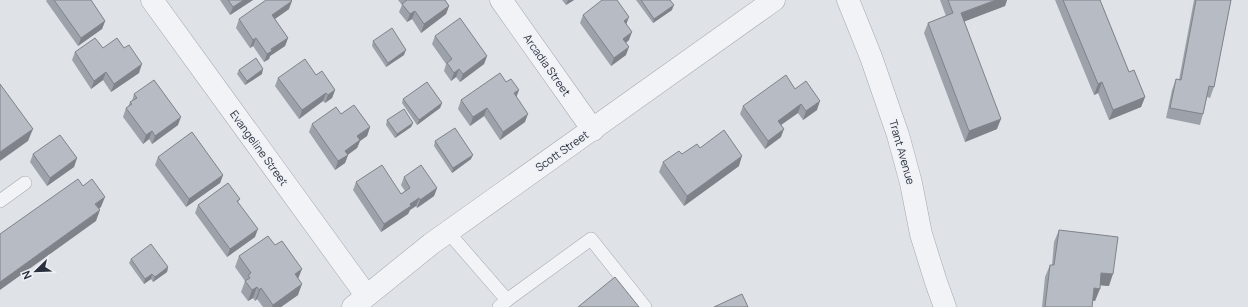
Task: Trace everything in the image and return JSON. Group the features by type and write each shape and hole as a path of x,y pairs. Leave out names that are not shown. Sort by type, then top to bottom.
{"street":[{"name":"Evangeline Street","path":"152,0 360,301"},
{"name":"Arcadia Street","path":"501,0 593,130"},
{"name":"Scott Street","path":"360,301 448,232 774,0"},
{"name":"Trant Avenue","path":"848,0 871,57 898,135 911,184 921,234 945,307"}],"lane":[{"path":"0,201 25,182"},
{"path":"448,232 503,304 591,239 645,307"}],"building":[{"path":"54,0 91,0 105,21 81,38"},
{"path":"228,0 244,0 233,7"},
{"path":"266,0 292,1 272,15 288,38 271,49 272,51 267,54 256,38 253,40 239,19"},
{"path":"407,0 445,0 449,6 424,24 415,11 410,14 402,4"},
{"path":"602,0 617,0 629,17 624,21 632,32 623,39 629,47 614,58 583,15"},
{"path":"641,0 670,0 674,5 654,19"},
{"path":"948,0 996,0 961,13 1001,119 969,131 928,23 953,13"},
{"path":"1063,0 1100,0 1129,72 1134,70 1145,97 1113,110 1102,82 1098,84"},
{"path":"1196,0 1231,0 1214,87 1209,86 1203,114 1170,108 1176,79 1181,80"},
{"path":"460,18 487,56 463,74 459,69 454,73 447,63 452,59 435,36"},
{"path":"392,28 406,50 388,63 373,41"},
{"path":"95,38 103,48 117,38 124,48 129,45 142,64 114,84 106,72 94,81 75,52"},
{"path":"256,58 263,69 247,81 239,70"},
{"path":"305,59 316,75 322,71 335,90 328,95 326,93 302,110 278,78"},
{"path":"500,73 506,82 511,79 519,90 514,93 528,114 503,132 487,108 473,117 461,100"},
{"path":"786,75 795,89 806,81 820,101 806,111 801,104 778,121 784,129 768,141 743,106"},
{"path":"154,80 181,117 155,136 152,131 146,135 126,108 132,104 130,102 137,98 134,94"},
{"path":"427,82 442,103 419,120 403,99"},
{"path":"0,84 33,129 0,152"},
{"path":"354,105 370,127 357,136 360,140 345,151 348,155 338,161 312,124 336,107 341,114"},
{"path":"404,109 413,123 397,134 387,120"},
{"path":"455,128 473,155 453,168 435,141"},
{"path":"724,130 742,156 687,196 663,162 679,151 682,154 697,144 700,148"},
{"path":"192,132 223,175 189,199 158,157"},
{"path":"60,135 77,158 50,178 33,154"},
{"path":"382,165 401,194 410,188 404,177 421,165 437,188 420,200 419,198 410,204 411,206 384,224 356,182"},
{"path":"78,179 83,186 92,179 105,197 95,204 100,210 0,282 0,234"},
{"path":"228,183 240,199 237,201 258,229 230,249 198,205"},
{"path":"1059,230 1118,237 1113,274 1101,273 1100,289 1094,288 1092,307 1045,307 1050,265 1054,265"},
{"path":"268,236 275,245 282,241 302,269 295,274 302,284 273,305 261,288 259,290 257,287 252,290 245,281 250,278 248,275 251,273 239,256"},
{"path":"151,244 168,267 155,277 152,274 145,279 131,259"},
{"path":"615,277 639,307 578,307"},
{"path":"742,294 748,307 714,307"}]}
